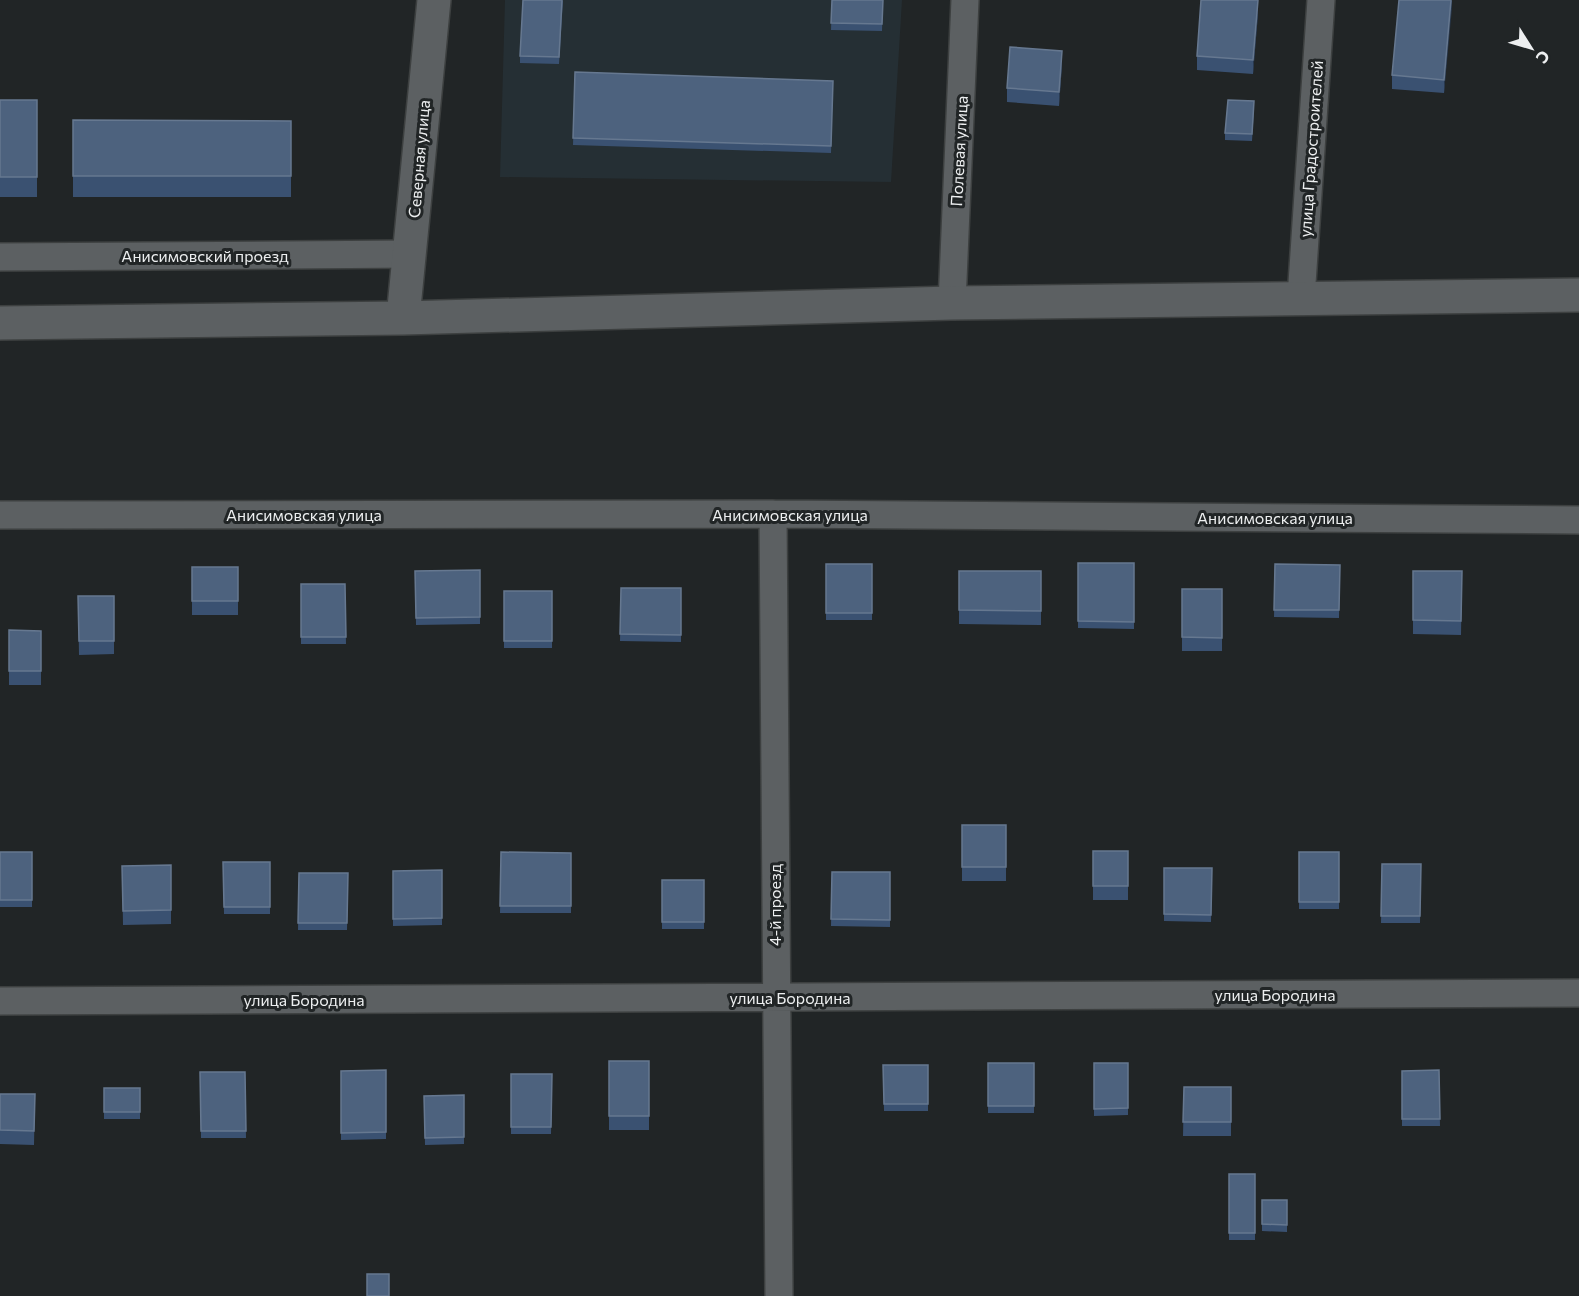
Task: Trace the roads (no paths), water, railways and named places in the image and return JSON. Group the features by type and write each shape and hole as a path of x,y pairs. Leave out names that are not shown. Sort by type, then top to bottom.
{"street":[{"name":"Северная улица","path":"403,318 434,0"},
{"name":"Полевая улица","path":"952,303 965,0"},
{"name":"улица Градостроителей","path":"1301,298 1321,0"},
{"name":"Анисимовский проезд","path":"0,257 411,254"},
{"path":"0,323 403,318 952,303 1579,295"},
{"name":"Анисимовская улица","path":"0,515 773,514 1579,520"},
{"name":"4-й проезд","path":"773,514 778,1296"},
{"name":"улица Бородина","path":"0,1001 1579,993"}]}
